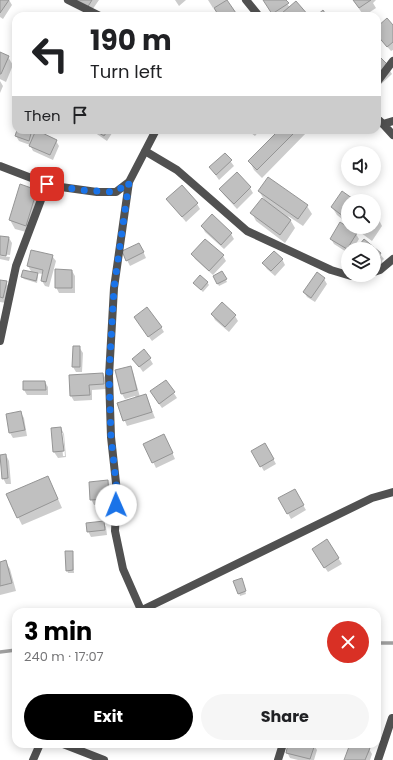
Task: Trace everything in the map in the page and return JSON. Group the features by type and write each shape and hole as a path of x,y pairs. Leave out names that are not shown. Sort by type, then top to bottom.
{"street":[{"path":"68,0 92,12"},
{"path":"246,0 256,12"},
{"path":"381,77 393,61"},
{"path":"381,123 393,121"},
{"path":"381,124 393,135"},
{"path":"139,608 123,569 116,532 117,492 111,437 109,384 114,288 129,182 154,134"},
{"path":"145,151 177,170 247,231 331,270 341,273"},
{"path":"0,166 47,184 80,190 116,192 129,182"},
{"path":"0,341 16,266 47,184"},
{"path":"381,269 393,259"},
{"path":"146,608 372,498 393,492"},
{"path":"378,760 392,718"},
{"path":"33,760 38,748"},
{"path":"73,748 104,760"},
{"path":"278,760 282,748"}],"building":[{"path":"0,0 9,0 0,13"},
{"path":"76,0 92,0 87,8"},
{"path":"227,0 235,12 216,12 214,8"},
{"path":"263,0 286,0 289,3 275,12 271,12"},
{"path":"353,0 371,0 359,8"},
{"path":"296,1 306,12 283,12"},
{"path":"387,18 393,25 393,42 387,47 381,40 381,23"},
{"path":"0,52 9,56 1,74 0,74"},
{"path":"381,58 388,65 381,71"},
{"path":"16,134 31,134 29,141 15,136"},
{"path":"34,134 44,134 57,140 50,155 29,146"},
{"path":"275,134 293,134 257,170 248,161"},
{"path":"225,153 232,160 216,175 209,167"},
{"path":"237,172 251,187 234,204 219,189"},
{"path":"268,177 308,205 298,219 258,191"},
{"path":"20,184 37,190 26,226 9,220"},
{"path":"182,185 198,203 182,217 166,199"},
{"path":"342,191 346,194 341,194 341,215 331,207"},
{"path":"262,198 291,220 280,235 250,213"},
{"path":"212,214 232,233 221,245 201,226"},
{"path":"340,222 341,234 356,234 351,242 341,242 341,245 330,239"},
{"path":"0,236 9,237 6,256 0,255"},
{"path":"205,239 224,255 209,271 191,254"},
{"path":"139,243 144,252 126,261 122,251"},
{"path":"31,250 53,255 46,282 41,281 43,270 27,266"},
{"path":"274,251 283,259 271,271 262,263"},
{"path":"55,269 72,270 72,288 55,288"},
{"path":"23,270 38,273 36,281 21,277"},
{"path":"222,271 227,279 217,284 213,276"},
{"path":"317,272 325,278 311,298 303,292"},
{"path":"200,275 208,282 201,290 193,283"},
{"path":"0,280 7,281 3,298 0,297"},
{"path":"222,302 236,315 225,327 211,314"},
{"path":"147,307 162,327 148,337 134,317"},
{"path":"73,346 80,346 80,367 72,367"},
{"path":"144,349 151,358 139,367 132,359"},
{"path":"131,366 137,390 121,394 115,370"},
{"path":"103,373 104,384 89,385 90,395 70,396 69,375"},
{"path":"166,380 175,392 159,404 150,391"},
{"path":"23,381 45,381 46,390 23,390"},
{"path":"146,394 152,412 123,421 117,403"},
{"path":"21,411 25,430 9,433 6,414"},
{"path":"61,427 64,451 53,452 51,428"},
{"path":"164,434 173,453 152,463 143,444"},
{"path":"265,443 274,459 260,467 251,451"},
{"path":"6,454 8,478 2,479 0,455"},
{"path":"48,476 58,499 17,518 6,494"},
{"path":"108,480 109,499 90,500 89,482"},
{"path":"295,489 304,505 287,514 278,498"},
{"path":"104,521 105,530 87,532 86,523"},
{"path":"327,539 339,558 324,568 312,549"},
{"path":"65,551 73,551 73,570 66,571"},
{"path":"6,560 12,583 0,586 0,562"},
{"path":"242,578 246,591 238,594 233,581"},
{"path":"287,748 314,748 310,759 286,753"},
{"path":"348,748 370,748 365,760 344,760"}],"waterway":[{"path":"381,643 393,643"},
{"path":"0,652 12,650"}],"route":[{"path":"47,184 97,192 116,192 129,182 114,288 109,376 111,437 117,492 116,505"}]}
